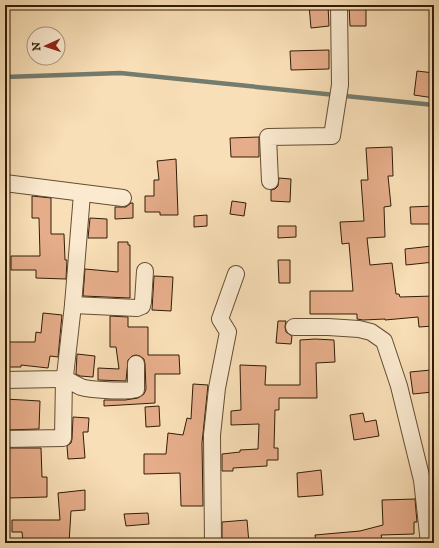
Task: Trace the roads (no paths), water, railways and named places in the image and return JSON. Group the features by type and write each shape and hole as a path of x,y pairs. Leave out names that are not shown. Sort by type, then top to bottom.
{"street":[{"path":"270,181 268,137 332,136 340,85 339,5"},
{"path":"5,183 82,194 123,198"},
{"path":"5,439 63,438 64,378 66,372 73,305 82,194"},
{"path":"73,305 137,308 142,306 145,271"},
{"path":"212,543 212,435 217,388 228,332 220,319 236,274"},
{"path":"294,327 360,329 371,332 384,341 399,386 422,480 429,543"},
{"path":"5,380 64,378 82,387 114,391 133,390 136,389 136,364"}],"waterway":[{"path":"5,77 120,73 434,105"}]}
